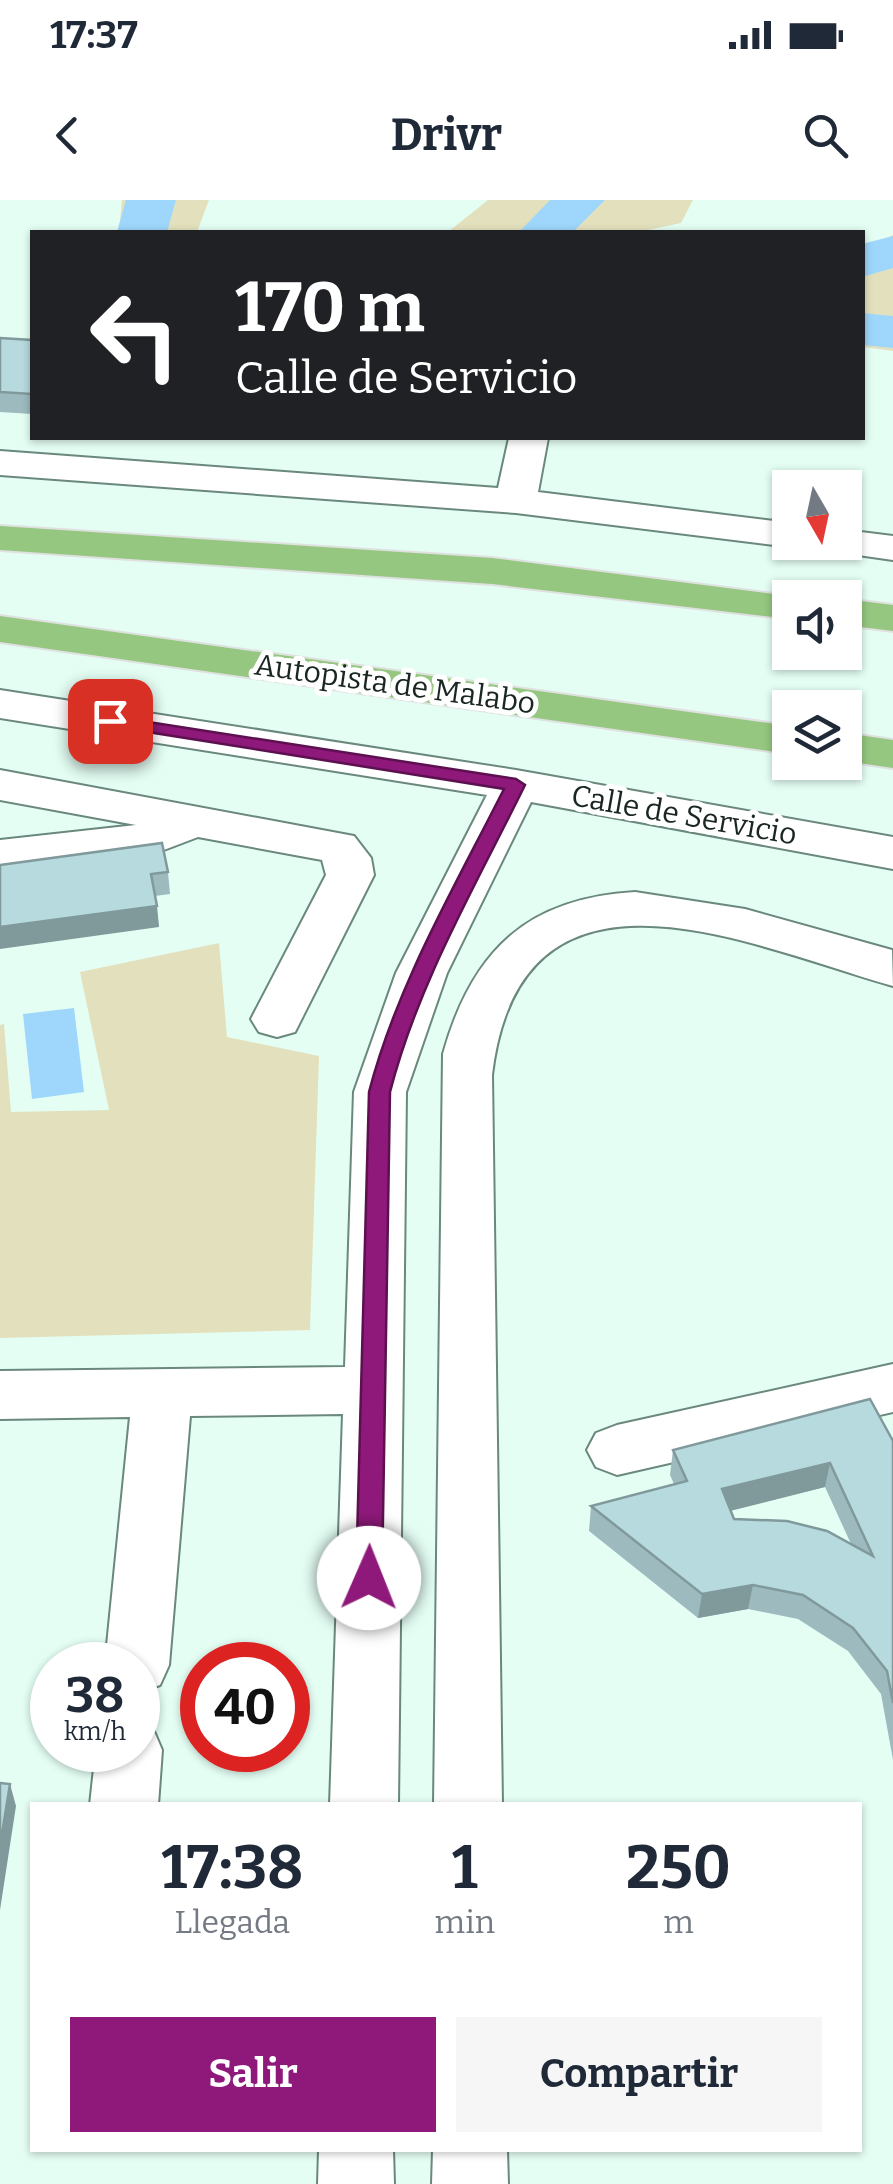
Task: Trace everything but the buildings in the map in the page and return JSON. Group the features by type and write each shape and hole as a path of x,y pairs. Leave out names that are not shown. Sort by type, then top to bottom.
{"highway":[{"path":"0,538 492,571 772,604"},
{"path":"862,614 893,618"},
{"name":"Autopista de Malabo","path":"0,629 772,737"},
{"path":"862,750 893,754"}],"street":[{"path":"516,501 528,440"},
{"path":"0,463 516,501 772,533"},
{"path":"862,544 893,548"},
{"name":"Calle de Servicio","path":"0,704 516,785 893,852"},
{"path":"0,784 337,847 347,858 350,875 278,1019"},
{"path":"364,1802 380,1092 394,1037 412,992 516,785"},
{"path":"0,856 156,838 192,821"},
{"path":"468,1802 466,1075 470,1044 504,970 531,938 576,915 628,907 673,909 820,943 893,969"},
{"path":"617,1450 893,1388"},
{"path":"0,1396 373,1390"},
{"path":"139,1642 162,1393"},
{"path":"124,1802 127,1772"},
{"path":"356,2152 356,2184"},
{"path":"470,2152 470,2184"}],"shaded area":[{"path":"122,200 209,200 198,230 119,230"},
{"path":"488,200 693,200 681,223 648,230 450,230"},
{"path":"893,235 893,351 865,347 865,249"},
{"path":"219,943 227,1037 319,1056 310,1330 0,1338 0,1025 4,1024 11,1112 109,1110 80,972"}],"water":[{"path":"74,1008 84,1092 32,1099 23,1014"}],"waterway":[{"path":"143,230 151,200"},
{"path":"546,230 580,200"},
{"path":"865,261 893,251"},
{"path":"865,329 893,332"}],"route":[{"path":"110,721 516,785 412,992 394,1037 380,1092 369,1578"}]}
